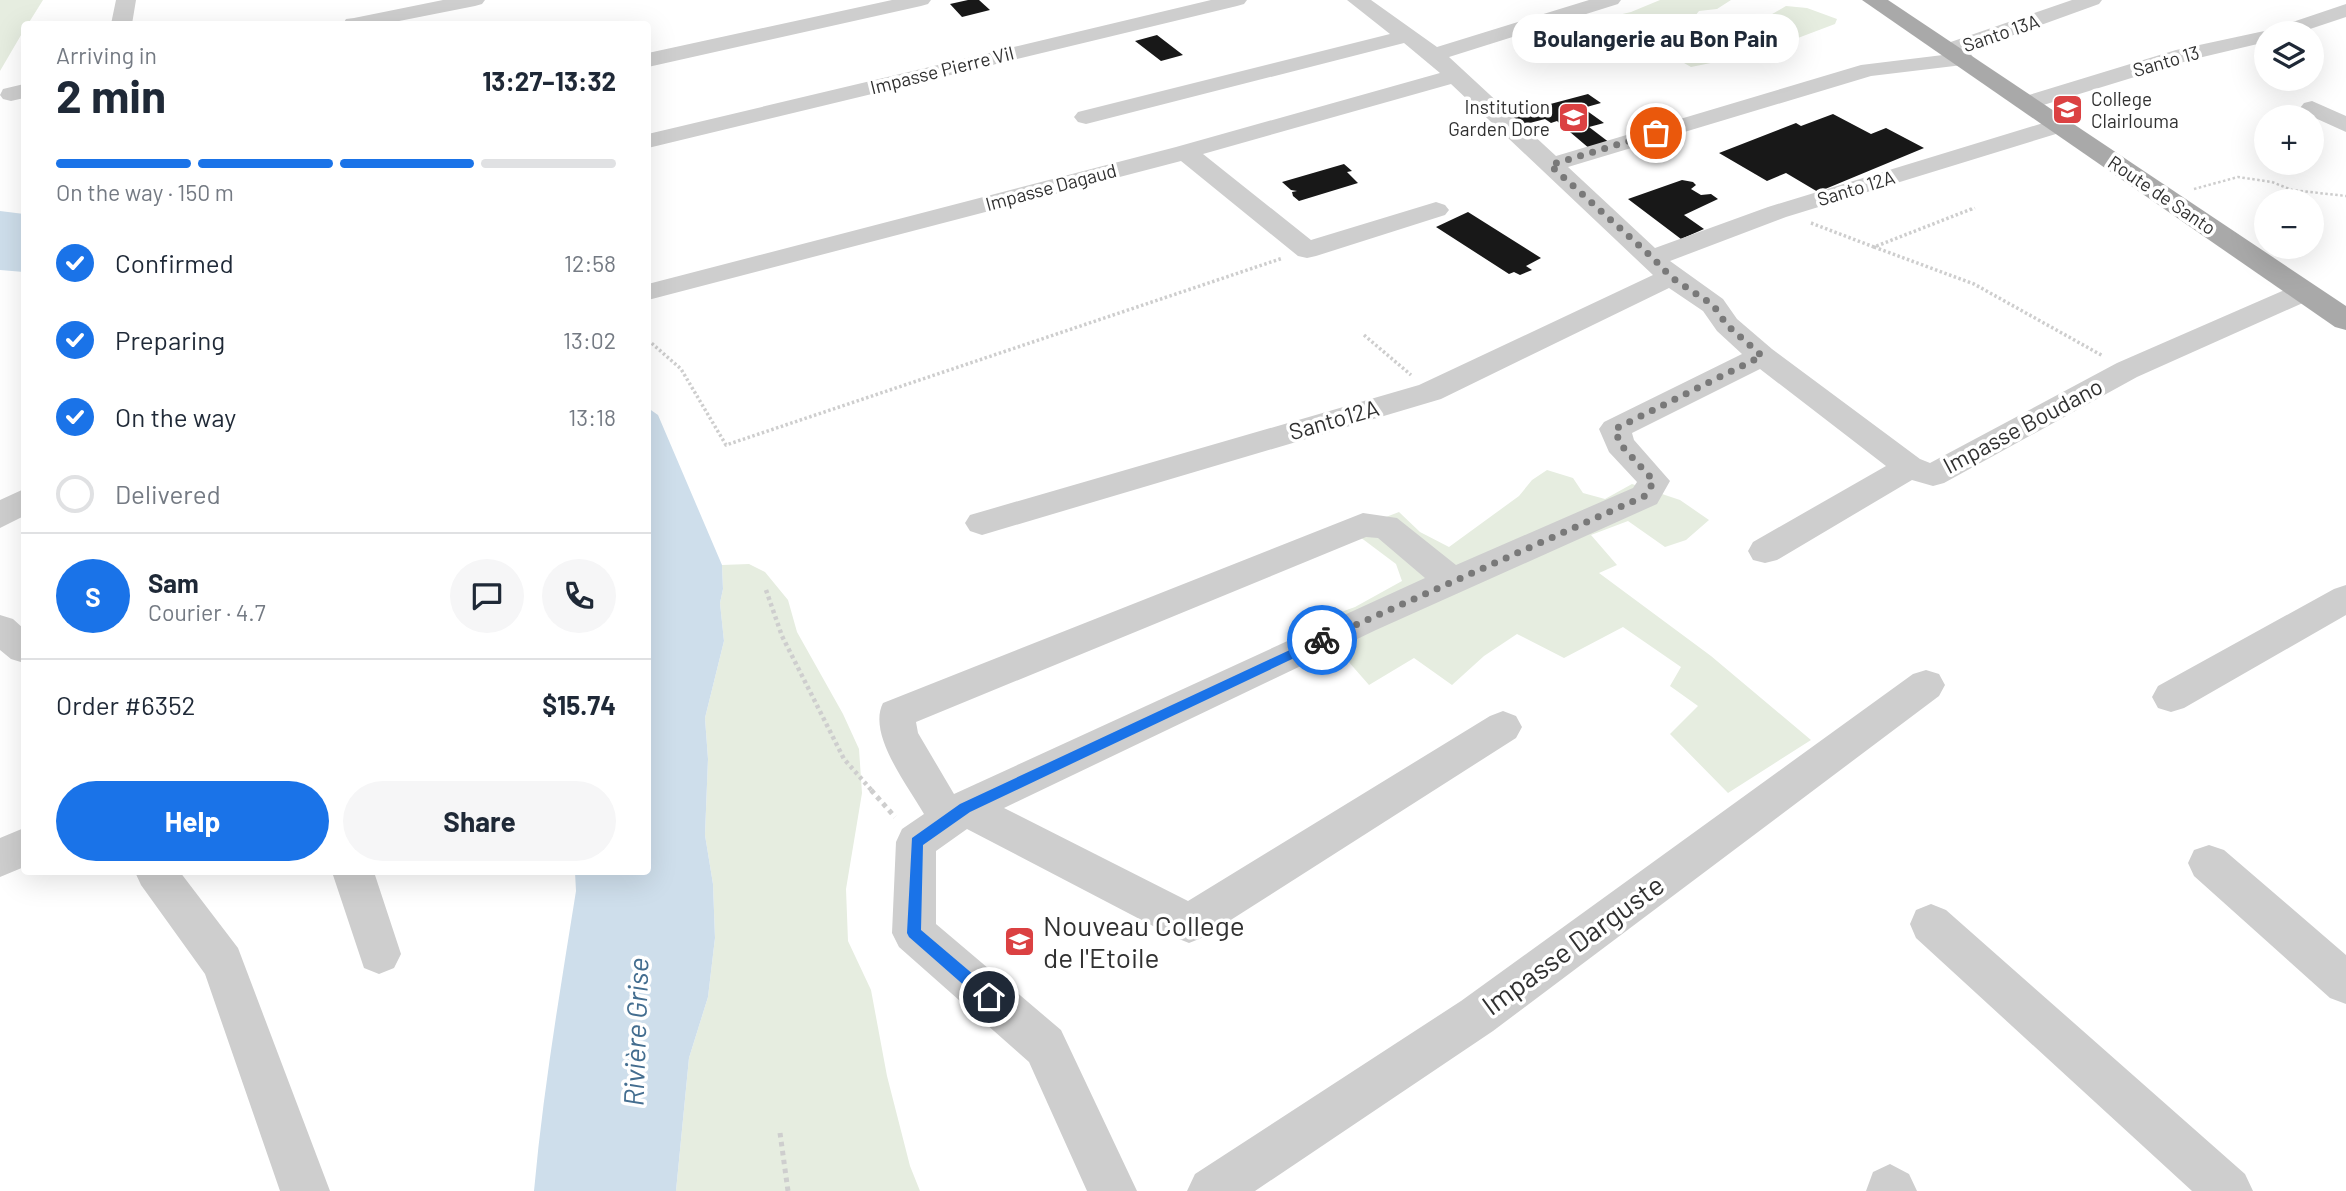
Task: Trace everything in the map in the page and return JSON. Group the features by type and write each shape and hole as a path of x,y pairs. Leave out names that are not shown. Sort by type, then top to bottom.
{"main road":[{"name":"Route de Santo","path":"1873,0 1957,54 2346,320"}],"street":[{"path":"122,21 126,0"},
{"path":"369,21 475,0"},
{"path":"651,59 921,0"},
{"name":"Impasse Pierre Vil","path":"651,140 1237,0"},
{"name":"Impasse Boudano","path":"1357,0 1434,55 1453,76 1662,267 1713,305 1727,325 1762,356 1909,467 1933,475 2127,370 2304,292"},
{"path":"1434,55 1611,0"},
{"name":"Santo 13A","path":"1550,165 1869,70 1957,54 2092,0"},
{"path":"2314,21 2346,10"},
{"path":"2324,27 2346,35"},
{"path":"1086,117 1407,36"},
{"name":"Santo 13","path":"2027,103 2184,55 2254,39"},
{"name":"Impasse Dagaud","path":"651,291 1185,152 1453,76"},
{"path":"2324,114 2346,125"},
{"name":"Santo 12A","path":"1662,267 1777,212 2061,125"},
{"path":"1185,152 1307,250 1436,210"},
{"name":"Santo12A","path":"982,523 1430,392 1662,267"},
{"path":"1112,1191 1045,1046 914,933 943,823 1452,581 1645,496 1654,481 1620,444 1615,429 1762,356"},
{"path":"1765,551 1909,467"},
{"path":"0,516 21,503"},
{"path":"1452,581 1385,526 1363,525 896,714 899,735 943,823 1189,923 1503,727"},
{"path":"2171,697 2346,598"},
{"path":"0,629 21,646"},
{"name":"Impasse Darguste","path":"1212,1191 1477,1016 1926,685"},
{"path":"0,859 21,848"},
{"path":"2209,863 2346,983"},
{"path":"158,875 223,963 305,1191"},
{"path":"354,875 379,954"},
{"path":"1931,924 2228,1191"}],"path":[{"path":"2166,197 2238,177 2272,182 2292,190 2346,196"},
{"path":"1874,247 1975,208"},
{"path":"1777,212 1974,284 2127,370"},
{"path":"651,343 681,369 726,445 1307,250"},
{"path":"1364,335 1430,392"},
{"path":"766,590 782,636 844,759 943,823"},
{"path":"780,1133 788,1191"}],"shaded area":[{"path":"0,0 43,0 30,21 21,21 21,35 0,71"},
{"path":"1660,0 1731,0 1717,9 1699,11 1691,21 1716,35 1767,17 1786,6 1807,8 1837,19 1835,24 1755,54 1691,67 1639,37 1597,20 1631,12"},
{"path":"1547,470 1573,478 1583,493 1605,499 1632,484 1680,500 1709,520 1686,540 1665,547 1628,521 1591,535 1617,565 1599,573 1711,656 1811,740 1728,793 1670,734 1698,706 1670,686 1681,667 1623,627 1564,658 1517,634 1484,656 1452,685 1414,658 1369,685 1318,627 1330,616 1355,607 1402,581 1396,564 1360,537 1386,517 1399,512 1420,532 1449,547 1519,496 1532,480"},
{"path":"749,564 765,572 788,600 797,632 843,714 859,749 862,793 846,889 848,941 871,990 887,1076 910,1166 920,1191 676,1191 689,1058 708,997 715,938 713,884 705,835 708,759 705,718 724,641 720,603 723,589 722,565"}],"water":[{"path":"0,211 21,214 21,272 0,270"},
{"name":"Rivière Grise","path":"651,410 658,415 722,565 723,589 720,603 724,641 705,718 708,759 705,835 713,884 715,938 708,997 689,1058 676,1191 534,1191 547,1078 576,891 575,875 651,875"}],"building":[{"path":"979,0 990,10 962,17 950,4"},
{"path":"1157,35 1183,55 1161,61 1135,41"},
{"path":"1588,94 1601,103 1583,108 1604,123 1589,127 1610,143 1590,149 1557,121 1551,123 1545,119 1522,125 1509,115"},
{"path":"1833,114 1871,134 1886,128 1924,148 1818,192 1786,173 1767,181 1719,153 1796,123 1801,126"},
{"path":"1344,164 1352,171 1347,172 1358,183 1299,201 1292,192 1297,191 1291,190 1282,182"},
{"path":"1682,180 1693,182 1696,185 1691,189 1701,195 1711,194 1718,199 1684,215 1704,229 1681,239 1628,199"},
{"path":"1468,212 1541,258 1526,266 1532,270 1520,275 1514,272 1509,274 1436,227"}],"way so far":[{"path":"1322,640 1645,496 1654,481 1620,444 1615,429 1762,356 1727,325 1713,305 1671,277 1550,165 1656,133"}],"place":[{"name":"College Clairlouma","path":"2068,110"},
{"name":"Institution Garden Dore","path":"1573,118"},
{"name":"Boulangerie au Bon Pain","path":"1656,133"},
{"name":"Nouveau College de l'Etoile","path":"1020,942"}],"route":[{"path":"989,997 914,933 916,842 965,808 1322,640"}]}
